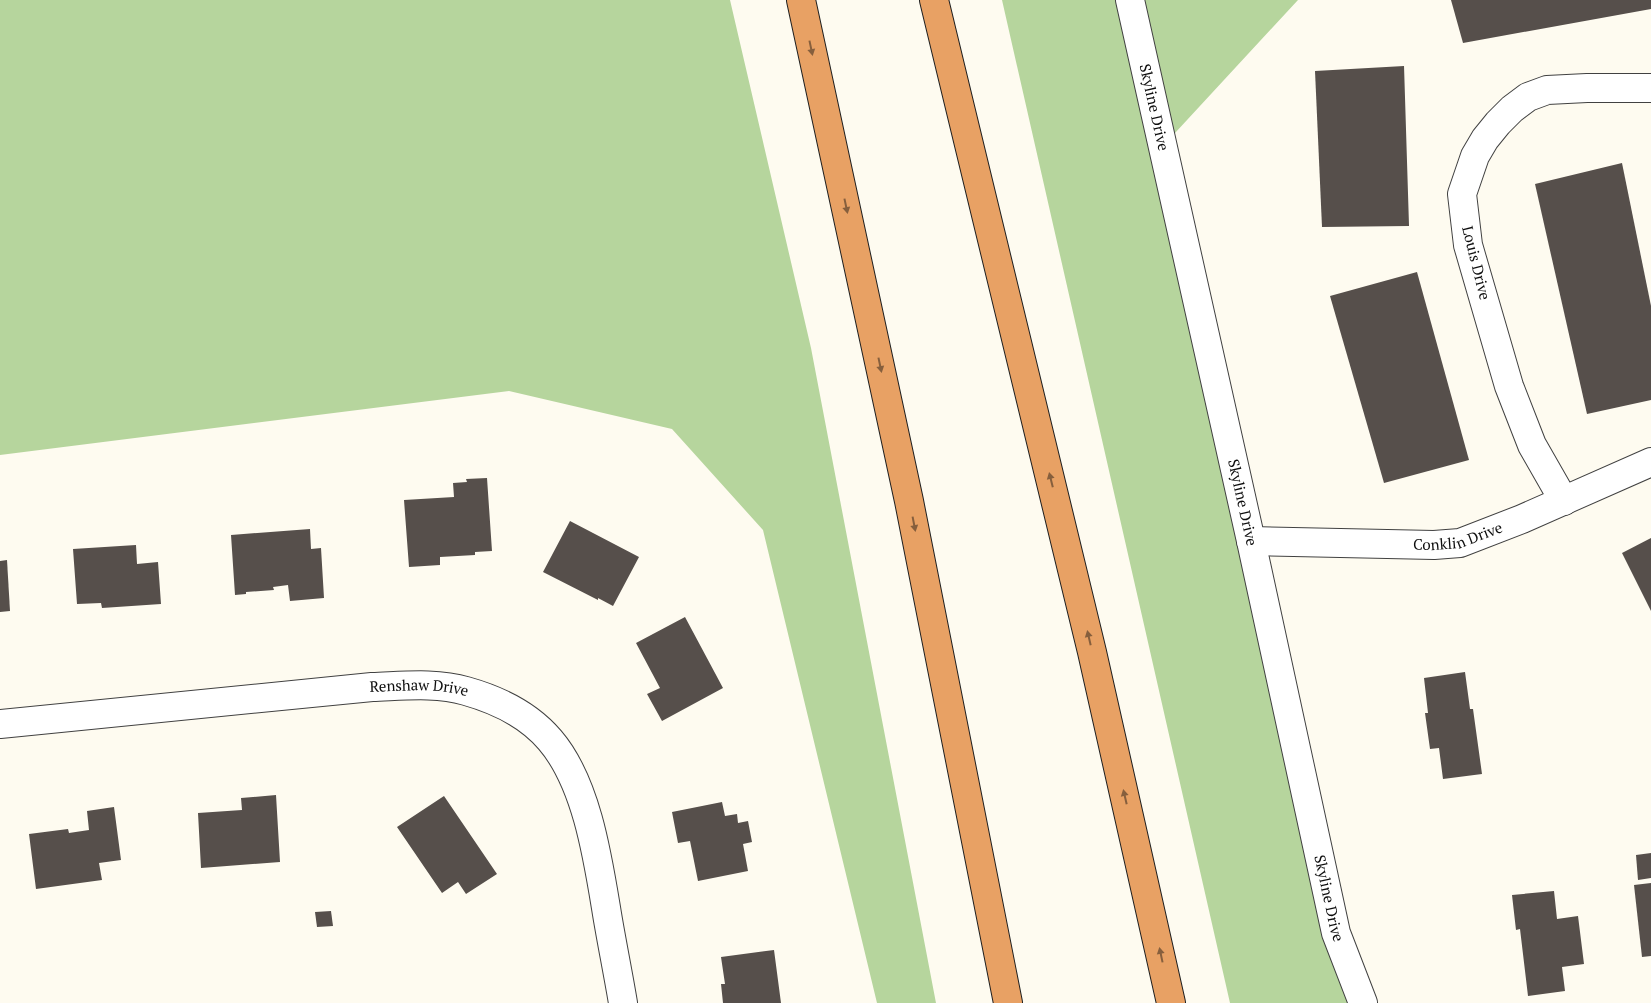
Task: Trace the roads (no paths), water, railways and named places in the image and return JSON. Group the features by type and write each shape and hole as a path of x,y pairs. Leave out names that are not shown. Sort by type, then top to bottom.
{"highway":[{"path":"801,0 909,501 1008,1003"},
{"path":"934,0 1088,634 1171,1003"}],"street":[{"name":"Skyline Drive","path":"1130,0 1336,933 1363,1003"},
{"name":"Louis Drive","path":"1564,500 1532,445 1509,386 1468,245 1462,194 1475,156 1485,139 1502,118 1528,97 1547,90 1651,88"},
{"name":"Conklin Drive","path":"1250,541 1434,545 1460,543 1522,519 1651,462"},
{"name":"Renshaw Drive","path":"0,724 372,687 426,685 465,690 503,703 536,726 550,740 572,773 596,853 624,1003"}]}
